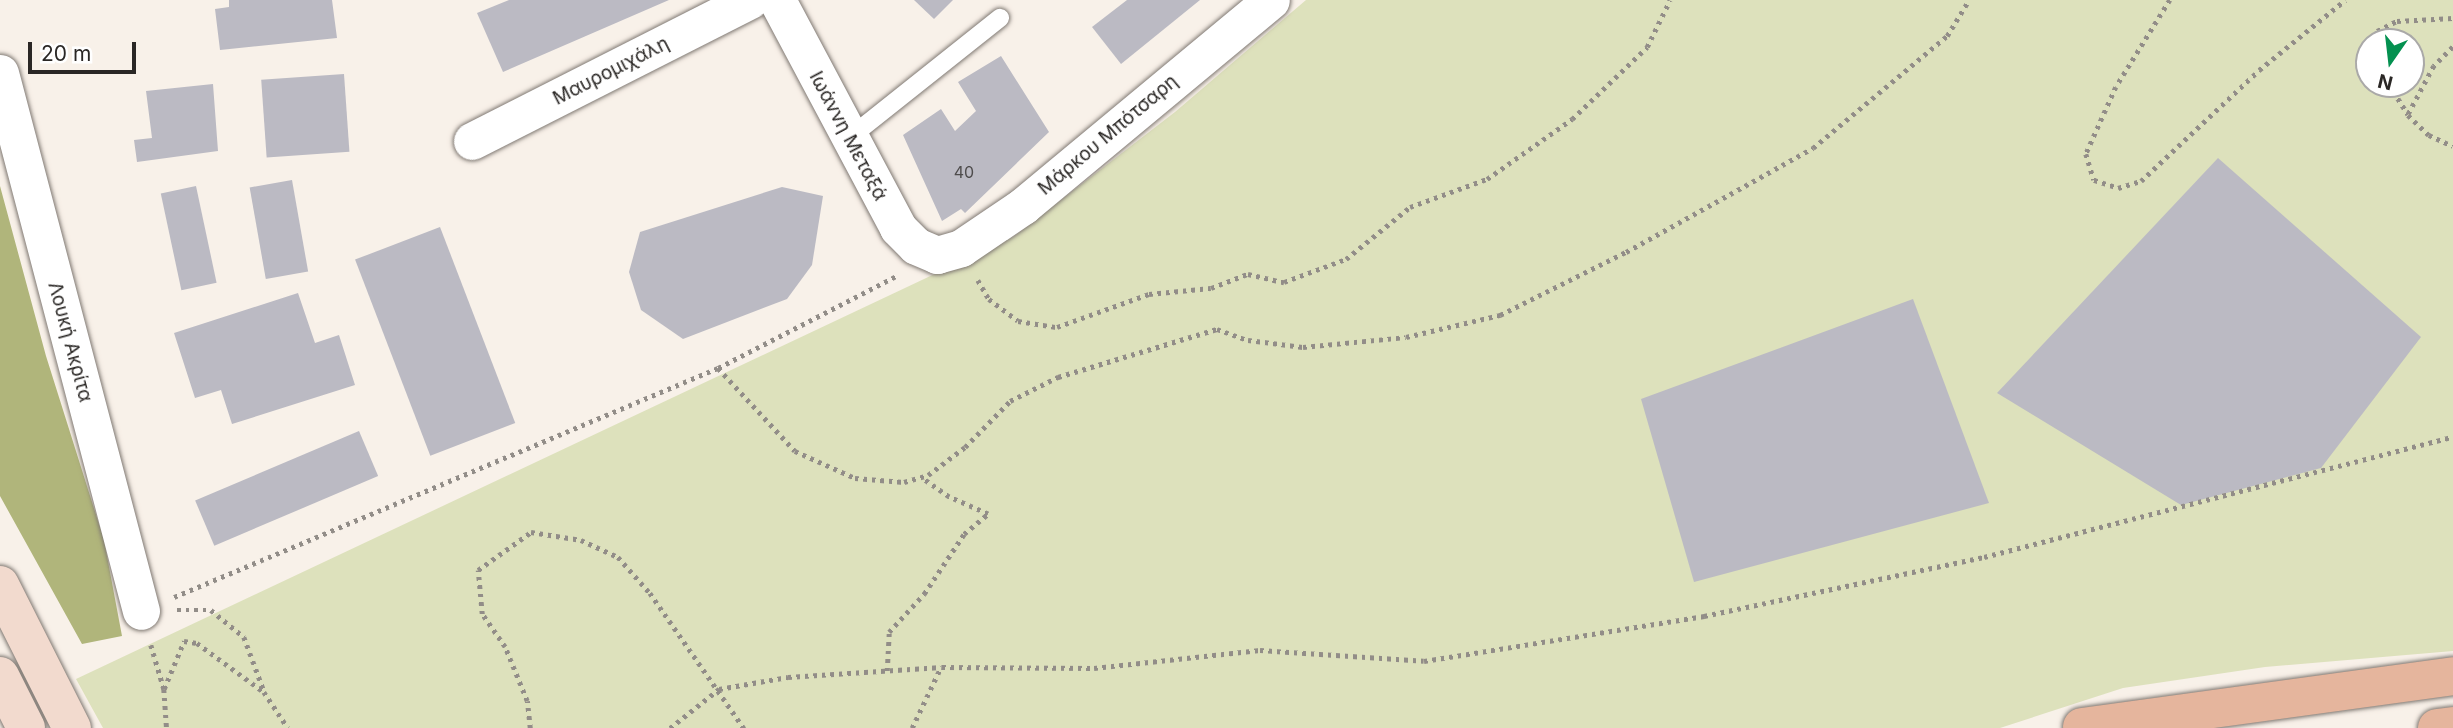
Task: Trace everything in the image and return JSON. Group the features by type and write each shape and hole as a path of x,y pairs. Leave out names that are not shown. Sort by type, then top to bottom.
{"main road":[{"path":"0,585 72,728"},
{"path":"0,676 26,728"},
{"path":"2082,727 2453,676"},
{"path":"2437,728 2453,726"}],"street":[{"name":"Μαυρομιχάλη","path":"472,141 750,0"},
{"name":"Ιωάννη Μεταξά","path":"776,0 898,228 916,246 949,252"},
{"name":"Μάρκου Μπότσαρη","path":"949,252 1023,206 1271,0"},
{"name":"Λουκή Ακρίτα","path":"0,73 141,611"}],"lane":[{"path":"849,138 1000,18"}],"path":[{"path":"141,611 718,368 949,252 989,299 1018,321 1057,327 1149,294 1211,288 1248,274 1284,282 1346,259 1410,206 1487,179 1572,119 1647,47 1670,0"},
{"path":"718,368 795,451 855,478 904,482 921,477 965,447 1010,401 1058,377 1217,329 1248,340 1303,347 1406,337 1500,315 1626,252 1813,148 1947,36 1969,0"},
{"path":"2170,0 2116,87 2086,154 2094,180 2118,187 2141,181 2259,70 2345,0"},
{"path":"2383,28 2397,21 2453,18"},
{"path":"2408,115 2434,66 2453,47"},
{"path":"2398,98 2408,115 2429,135 2453,146"},
{"path":"670,728 719,690 752,681 942,667 1094,668 1260,650 1424,661 1786,602 1984,557 2370,455 2453,437"},
{"path":"887,671 889,632 923,594 964,534 988,514 949,497 921,477"},
{"path":"530,728 527,701 505,647 482,614 478,570 531,532 581,540 618,557 719,690 744,728"},
{"path":"141,611 211,610 244,637 264,692 288,728"},
{"path":"141,611 164,689 167,728"},
{"path":"164,689 184,641 197,643 264,692"},
{"path":"912,728 942,667"}],"green space":[{"path":"1306,0 2453,0 2453,651 2265,667 2123,688 2000,728 103,728 76,679 1013,237 1175,112"},
{"path":"0,186 46,356 104,540 122,636 82,644 0,496"}],"building":[{"path":"229,0 332,0 337,38 220,50 215,9 229,7"},
{"path":"509,0 669,0 503,72 477,13"},
{"path":"914,0 953,0 934,19"},
{"path":"1127,0 1200,0 1121,64 1092,27"},
{"path":"1001,56 1049,132 965,213 961,209 942,221 903,135 941,109 955,131 976,111 958,82"},
{"path":"344,74 349,152 267,158 261,80"},
{"path":"213,84 218,151 137,162 134,140 152,138 146,91"},
{"path":"2218,158 2421,337 2321,468 2181,505 1997,393"},
{"path":"292,180 308,272 266,279 250,187"},
{"path":"196,186 217,283 181,290 161,193"},
{"path":"782,187 823,196 812,265 787,299 683,339 641,310 629,272 640,232"},
{"path":"440,227 515,423 430,456 355,260"},
{"path":"298,293 315,343 339,335 355,385 232,424 221,390 195,398 174,333"},
{"path":"1913,299 1989,503 1694,582 1641,399"},
{"path":"359,431 378,476 214,546 195,501"}]}
